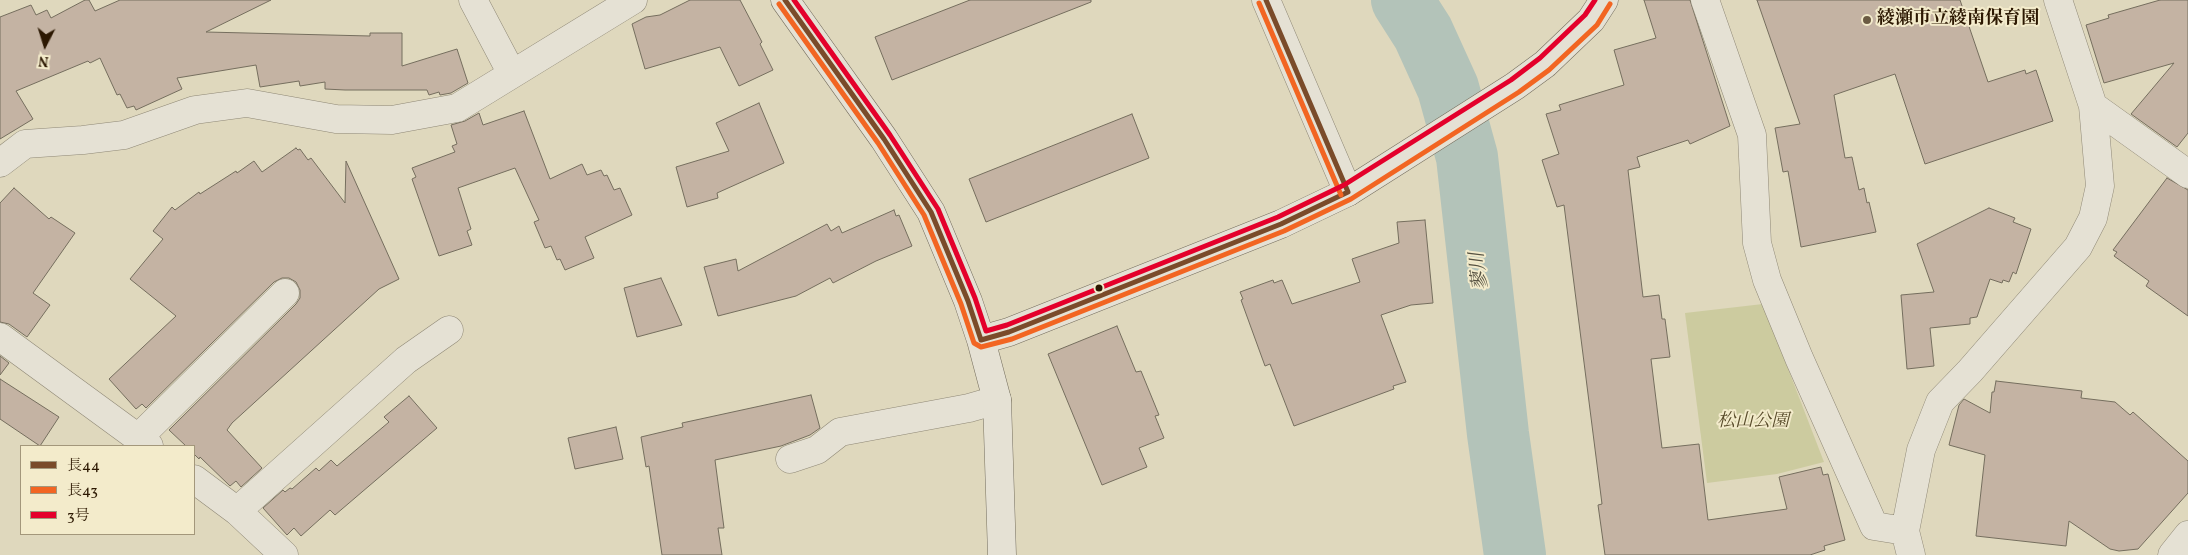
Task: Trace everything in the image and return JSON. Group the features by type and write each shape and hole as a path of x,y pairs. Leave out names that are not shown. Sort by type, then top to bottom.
{"street":[{"path":"473,0 512,74"},
{"path":"0,163 25,144 124,135 195,110 247,103 336,119 401,118 457,108 633,0"},
{"path":"785,0 884,139 931,212 982,340 997,400 1002,555"},
{"path":"1266,0 1348,192"},
{"path":"982,340 1009,332 1281,224 1348,192 1505,92 1545,64 1591,20 1604,0"},
{"path":"1705,0 1752,134 1757,243 1767,280 1799,358 1874,526 1908,543 1921,450 1940,402 2078,247 2094,218 2100,186 2093,106 2058,0"},
{"path":"2093,106 2188,174"},
{"path":"0,337 144,442 285,293"},
{"path":"237,511 406,360 449,330"},
{"path":"790,459 817,450 840,432 969,408 997,400"},
{"path":"195,480 237,511 284,555"},
{"path":"2172,555 2188,535"}],"green space":[{"name":"松山公園","path":"1763,304 1824,462 1777,474 1707,483 1685,313"}],"building":[{"path":"85,0 89,0 95,11 120,0 271,0 206,32 370,36 370,33 402,33 402,66 457,49 468,83 451,93 440,95 439,92 429,95 427,90 325,89 325,82 300,86 299,81 260,87 256,65 177,78 182,89 136,110 134,106 127,108 120,94 117,95 100,58 90,63 88,61 16,91 33,119 0,139 0,17 31,5 36,15 47,10 51,18"},
{"path":"690,0 740,0 762,42 760,44 773,70 739,86 720,47 645,69 632,24 646,17 660,15"},
{"path":"970,0 1091,0 1091,2 892,80 875,37"},
{"path":"1644,0 1690,0 1730,126 1690,144 1688,140 1637,157 1640,167 1628,170 1643,297 1659,295 1662,319 1665,319 1670,357 1651,359 1662,448 1699,444 1708,520 1787,509 1779,477 1821,467 1823,475 1828,474 1845,540 1824,546 1825,550 1810,555 1605,555 1598,505 1602,504 1564,205 1557,207 1542,160 1559,154 1546,114 1561,110 1559,105 1624,85 1614,50 1656,38"},
{"path":"1757,0 1960,0 1988,82 2025,70 2026,74 2036,70 2053,121 1925,164 1895,74 1834,95 1845,158 1852,157 1859,190 1864,188 1876,232 1801,247 1788,171 1783,172 1775,128 1800,124"},
{"path":"2160,0 2188,0 2188,133 2177,147 2131,114 2174,63 2104,83 2086,25 2109,18 2108,15"},
{"path":"759,103 784,163 717,193 718,198 687,207 676,167 729,151 716,123"},
{"path":"524,111 550,179 582,164 587,175 601,170 604,176 607,175 614,190 620,188 632,215 585,237 594,258 565,270 560,259 557,260 551,246 545,248 534,222 539,220 515,168 458,188 471,229 467,231 472,245 439,256 412,179 416,177 412,168 455,152 452,146 457,144 451,125 465,121 479,113 483,125"},
{"path":"1132,114 1149,158 986,222 969,179"},
{"path":"296,148 300,149 308,160 311,158 345,203 346,161 399,279 379,289 232,423 227,430 262,468 241,487 236,481 230,486 200,457 199,459 195,455 195,445 185,445 169,430 296,304 300,298 300,290 296,282 289,278 282,278 274,282 146,408 142,404 136,409 109,379 176,316 130,279 163,239 153,231 172,207 175,210 199,192 200,194 254,161 262,172"},
{"path":"2167,178 2188,190 2188,316 2146,286 2149,281 2114,256 2117,252 2113,250"},
{"path":"14,188 49,219 51,217 75,233 33,293 50,305 27,337 9,324 0,322 0,203"},
{"path":"1989,208 2015,218 2013,222 2031,229 2016,274 2013,272 2009,282 2003,280 2002,283 1990,279 1977,317 1970,318 1970,324 1930,328 1934,366 1907,369 1901,295 1934,292 1917,244"},
{"path":"894,210 896,216 899,215 912,246 876,261 833,283 830,278 796,296 718,316 704,267 736,259 738,271 827,224 831,231 839,226 842,233"},
{"path":"1425,220 1433,303 1411,305 1381,315 1406,382 1393,386 1394,389 1294,426 1270,364 1265,366 1241,300 1243,299 1240,292 1273,280 1274,283 1282,280 1292,304 1360,282 1352,259 1399,243 1397,222"},
{"path":"661,278 682,325 637,337 624,288"},
{"path":"1117,326 1136,372 1141,371 1159,415 1155,416 1164,438 1139,448 1147,467 1102,485 1048,354"},
{"path":"0,356 9,363 0,375"},
{"path":"0,379 59,417 41,445 0,419"},
{"path":"1996,381 2082,391 2081,398 2115,402 2130,415 2133,412 2188,461 2188,493 2138,549 2119,551 2110,549 2069,521 2066,546 1976,536 1985,455 1949,445 1959,405 1964,399 1990,413 1992,392 1994,392"},
{"path":"811,395 820,428 810,435 781,446 715,460 724,528 718,528 722,555 662,555 649,466 646,467 641,437 683,427 682,423"},
{"path":"409,396 437,428 335,515 330,510 301,536 294,528 287,535 263,508 283,490 285,492 290,488 292,489 316,468 319,471 331,460 337,466 389,422 384,417"},
{"path":"616,427 623,459 575,469 568,438"}],"waterway":[{"name":"蓼川","path":"1402,0 1423,33 1448,88 1467,157 1498,434 1515,555"}],"transit line":[{"name":"長44","path":"785,0 884,139 931,212 968,301 981,340"},
{"name":"3号","path":"794,0 890,135 938,209 975,298 986,331 1007,325 1278,217 1344,185 1511,80 1540,58 1585,15 1595,0"},
{"name":"長44","path":"1266,0 1348,192"},
{"name":"長43","path":"1259,3 1341,195"},
{"name":"長43","path":"779,4 878,143 924,215 961,304 974,343 981,347 1012,339 1284,231 1351,199 1519,92 1549,70 1597,25 1610,4"},
{"name":"長44","path":"981,340 1009,332 1281,224 1348,192"}],"place":[{"name":"綾瀬市立綾南保育園","path":"1867,20"}]}
